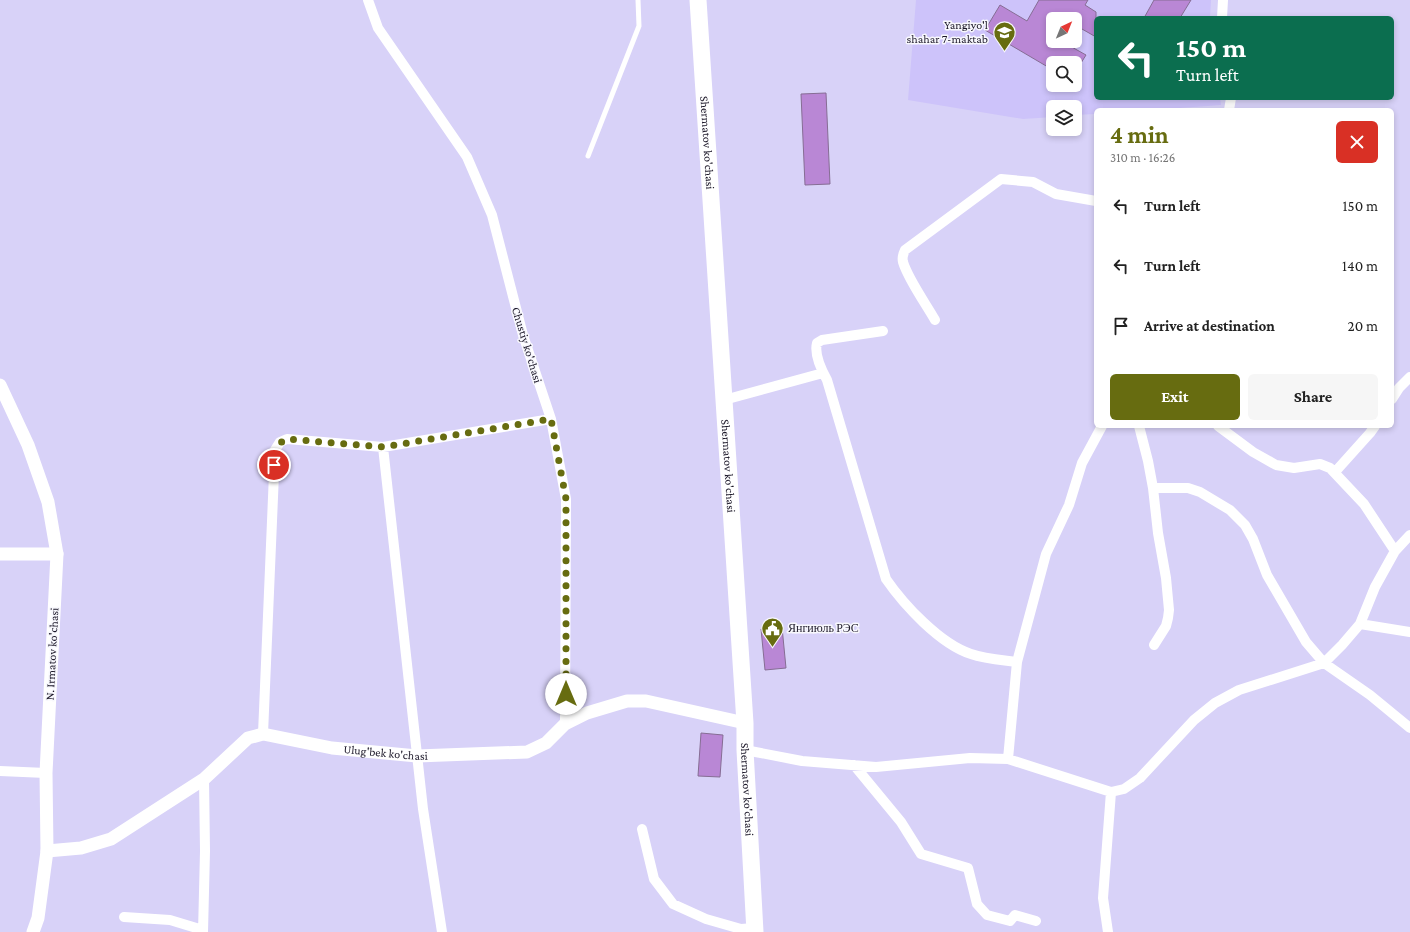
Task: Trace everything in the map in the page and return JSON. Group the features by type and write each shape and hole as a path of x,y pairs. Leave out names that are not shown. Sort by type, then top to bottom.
{"main road":[{"name":"Shermatov ko'chasi","path":"698,0 745,723 754,930"}],"street":[{"name":"Chustiy ko'chasi","path":"368,0 378,28 467,157 492,216 523,335 551,419 566,499 565,724"},
{"path":"1222,16 1223,0"},
{"path":"935,320 902,261 905,250 1001,179 1033,182 1056,194 1094,201"},
{"path":"883,331 820,341 817,343 816,350 823,373 827,380 886,580 915,614 939,636 958,649 971,654 1017,662"},
{"path":"724,400 823,373"},
{"path":"1394,397 1399,388 1410,376"},
{"name":"N. Irmatov ko'chasi","path":"0,385 28,445 48,502 57,554 46,773 47,851 38,918 33,932"},
{"path":"47,851 81,848 111,839 204,778 248,738 263,734 275,450 280,442 287,439 383,447 551,419"},
{"path":"1008,759 1017,662 1046,554 1069,505 1082,463 1101,428"},
{"path":"1140,428 1148,461 1166,578 1169,610 1166,626 1154,645"},
{"path":"1221,428 1252,452 1276,465 1294,468 1320,464 1330,468 1364,504 1395,551"},
{"path":"1335,472 1374,428"},
{"path":"383,447 423,809 442,932"},
{"path":"1152,488 1188,488 1200,492 1230,510 1245,525 1253,539 1267,576 1306,642 1324,663 1370,695 1410,728"},
{"path":"745,750 802,761 876,767 970,758 1008,759 1111,792 1124,789 1140,778 1194,720 1215,703 1239,690 1324,663 1360,624 1375,587 1395,551 1410,535"},
{"path":"0,554 57,554"},
{"path":"1360,624 1410,632"},
{"name":"Ulug'bek ko'chasi","path":"263,734 332,748 417,756 527,752 546,743 565,724 587,713 627,701 646,701 745,723"},
{"path":"854,765 901,822 921,854 968,868 977,904 987,915 1010,921 1015,915 1036,922"},
{"path":"0,771 46,773"},
{"path":"124,917 170,920 203,931 205,851 204,778"},
{"path":"1108,932 1103,898 1111,792"},
{"path":"642,829 654,879 673,904 706,919 742,929 754,930"}],"lane":[{"path":"588,156 639,26 638,0"}],"shaded area":[{"name":"Yangiyo'l shahar 7-maktab","path":"916,0 1211,0 1210,16 1094,16 1094,100 1220,100 1221,105 1180,108 1094,108 1094,114 1082,115 1082,100 1046,100 1046,117 1023,119 908,100"}],"building":[{"path":"1039,0 1088,0 1085,5 1096,12 1096,16 1094,16 1094,36 1082,29 1082,12 1046,12 1046,48 1074,48 1086,55 1082,61 1082,56 1046,56 1046,66 985,30 1000,5 1027,21"},
{"path":"1154,0 1191,0 1181,16 1145,16"},
{"path":"826,93 830,184 805,185 801,94"},
{"name":"Янгиюль РЭС","path":"782,627 786,668 765,670 761,629"},
{"path":"701,733 723,735 720,777 698,776"}],"place":[{"name":"Yangiyo'l shahar 7-maktab","path":"1004,52"},
{"name":"Янгиюль РЭС","path":"773,648"}],"route":[{"path":"274,465 275,450 280,442 287,439 383,447 551,419 566,499 566,694"}]}
